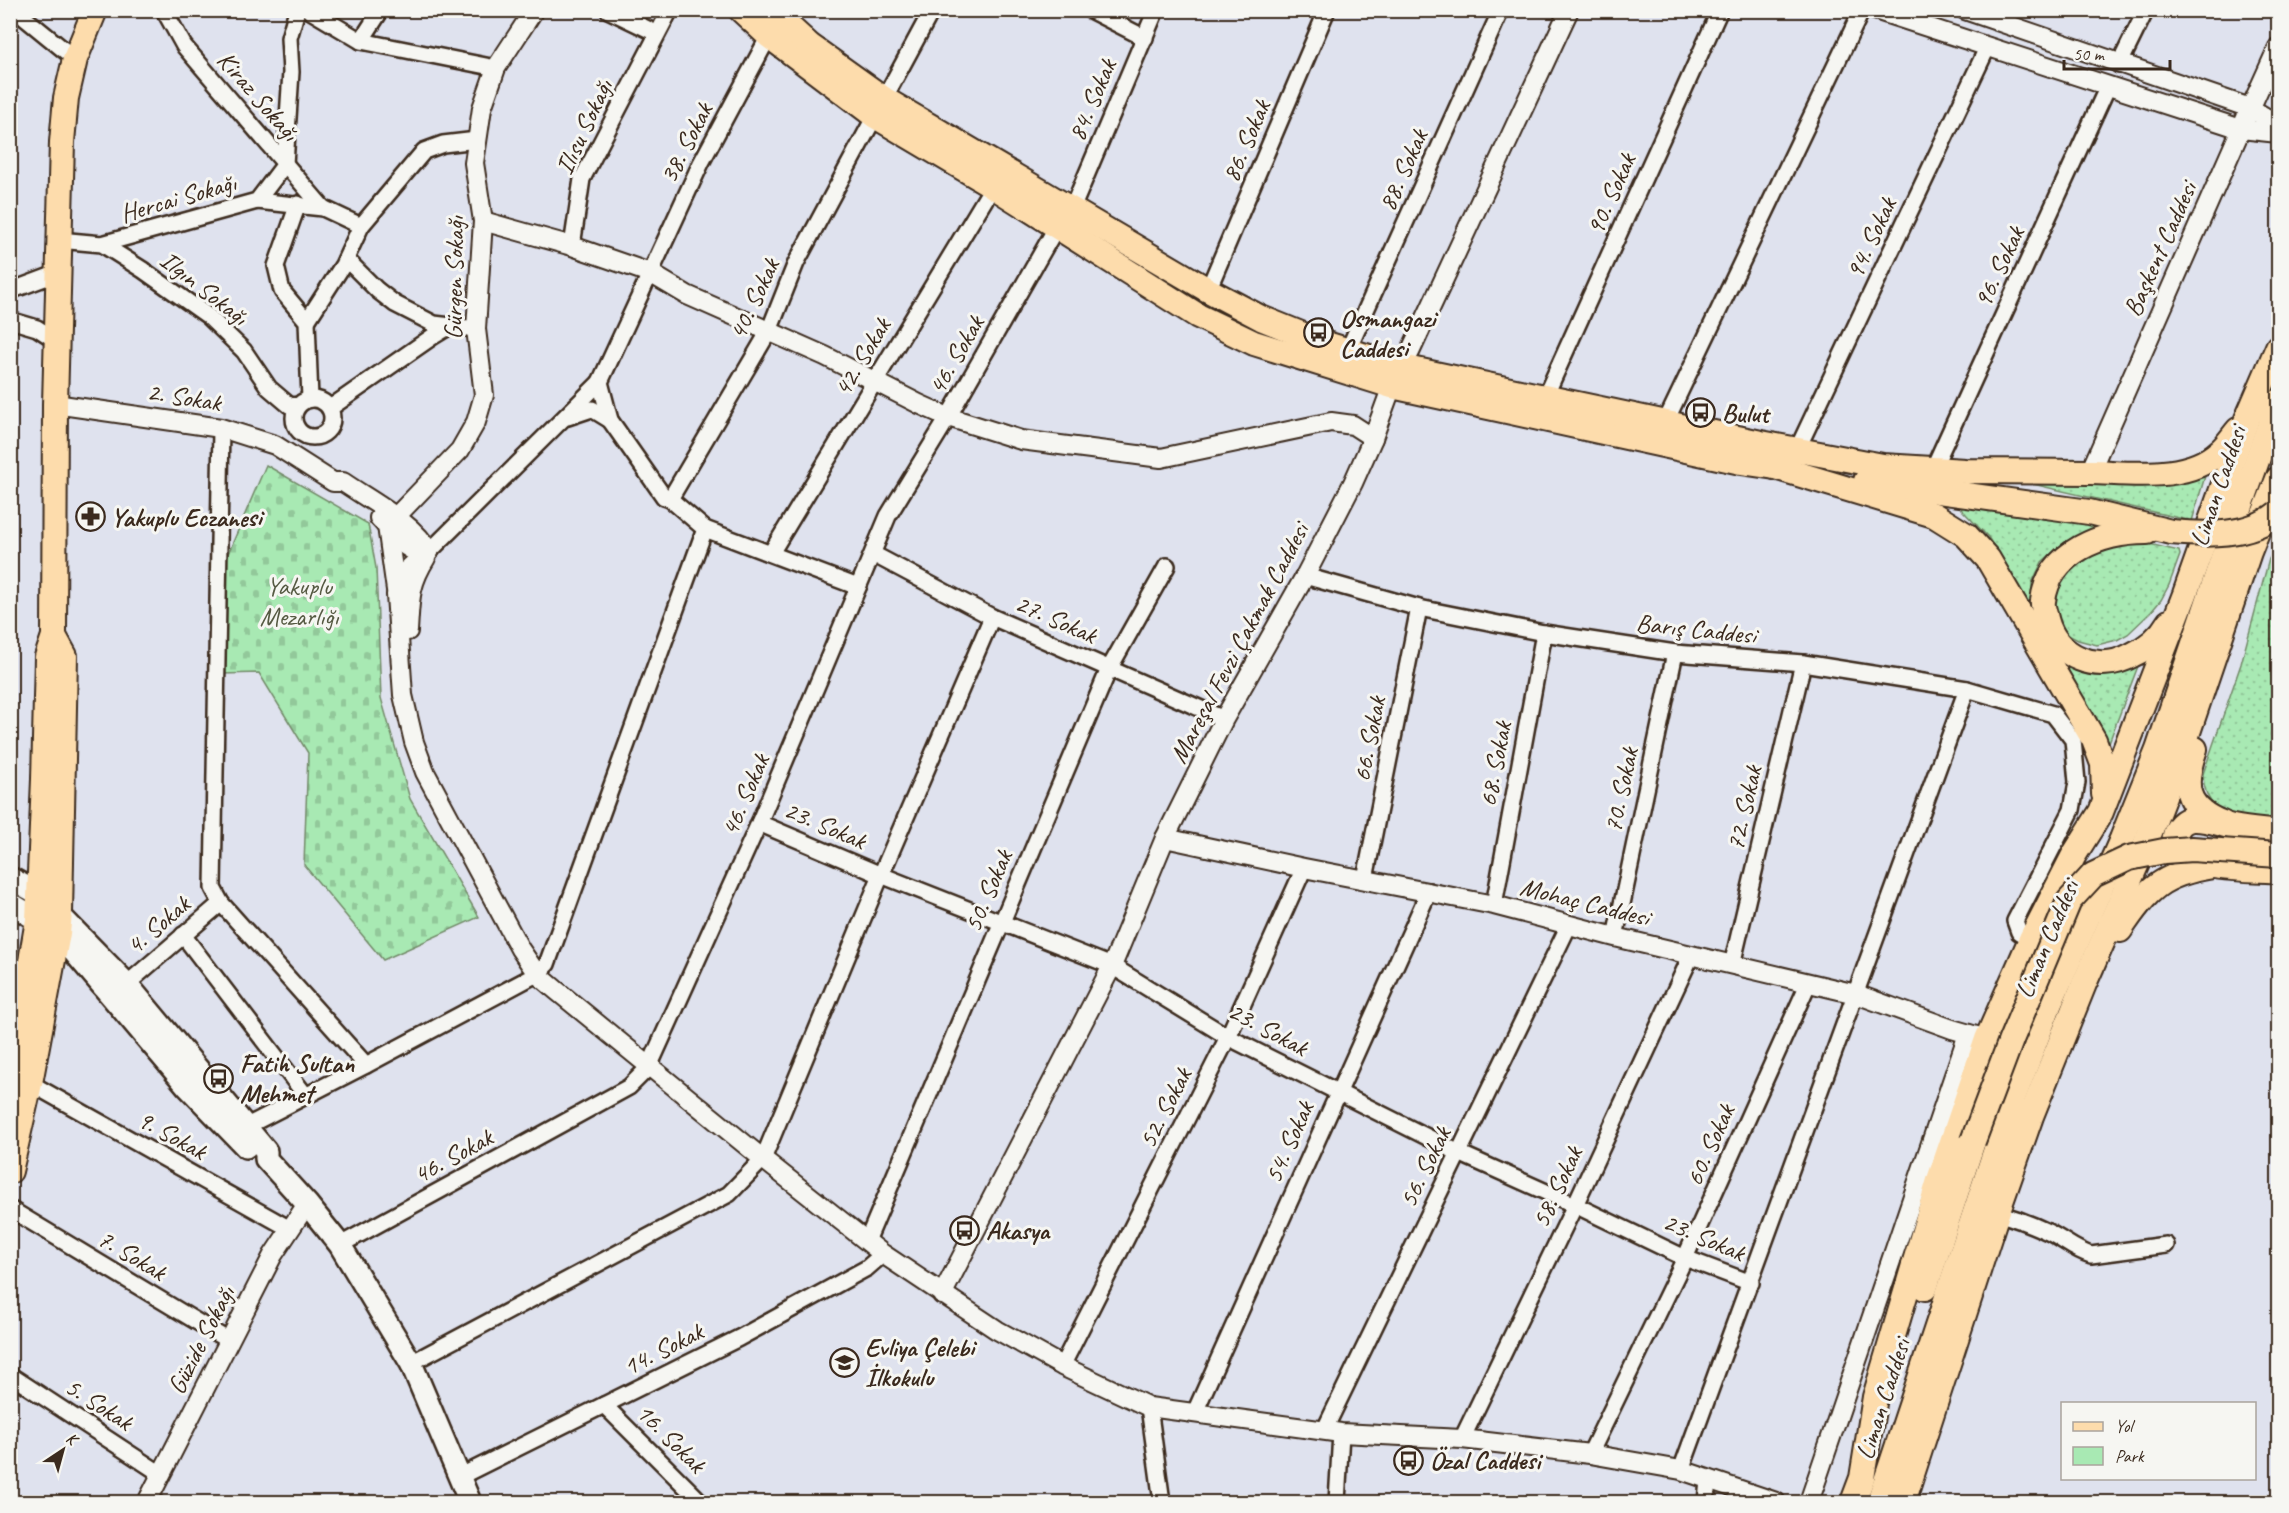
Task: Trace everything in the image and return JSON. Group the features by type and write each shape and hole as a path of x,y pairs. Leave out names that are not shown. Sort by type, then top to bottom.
{"main road":[{"path":"95,10 80,49 66,98 62,142 55,404 54,636 47,657 39,894 52,922 188,1087 256,1158 266,1159 340,1245 411,1363 470,1503"},
{"path":"80,49 106,10"},
{"path":"741,10 777,19 880,107 993,186 1198,316 1254,343 1741,462 2089,512 2170,532 2207,536 2245,530 2278,513"},
{"path":"880,107 1072,209 1208,290 1261,318 1348,350 1397,377 1545,397 1883,466 1933,469 2166,473 2200,464 2220,452 2247,419"},
{"path":"1056,228 1072,209"},
{"path":"1835,1503 1862,1478 1875,1397 1930,1215 1978,1036 2074,855 2101,812 2185,594 2247,419 2278,347"},
{"name":"Liman Caddesi","path":"1879,1503 2013,1098 2050,1003 2122,839 2158,750 2278,402"},
{"path":"1774,467 1934,515 1966,535 1988,559 2094,740 2103,764 2104,792 2101,812"},
{"name":"Liman Caddesi","path":"1903,1503 1997,1213 2031,1116 2084,984 2145,845 2184,744 2249,552 2278,479"},
{"path":"2170,532 2121,535 2095,540 2076,550 2058,564 2048,581 2042,603 2048,629 2061,647 2080,659 2098,664 2120,662 2144,649 2166,628 2185,594"},
{"path":"2222,824 2202,814 2192,802 2187,785 2190,761 2228,644 2234,597"},
{"path":"10,1171 20,1083 52,922 65,656 54,636"},
{"path":"2278,833 2230,827 2203,819 2189,819 2180,824 2175,832 2177,852 2185,858 2213,866 2278,871"},
{"path":"1853,1503 1973,1141 2011,1040 2069,902 2092,875 2129,858 2164,851 2192,849 2278,855"},
{"path":"2084,984 2139,901 2150,890 2170,876 2192,869 2213,866"},
{"path":"10,878 39,894"},
{"path":"10,903 52,922 127,984 266,1151 266,1159"}],"street":[{"path":"15,10 80,49"},
{"name":"Kiraz Sokağı","path":"164,10 184,46 323,208"},
{"path":"285,164 291,72 289,38 297,10"},
{"path":"309,10 361,41 496,68"},
{"path":"361,41 381,10"},
{"name":"Gürgen Sokağı","path":"392,522 460,450 476,422 484,395 476,329 483,222 474,163 482,108 496,68 534,10"},
{"path":"608,10 657,33"},
{"name":"Ilısu Sokağı","path":"572,246 582,179 670,10"},
{"name":"40. Sokak","path":"670,499 769,331 796,263 932,10"},
{"path":"1090,10 1145,38"},
{"name":"84. Sokak","path":"1072,209 1156,10"},
{"name":"86. Sokak","path":"1208,290 1327,10"},
{"name":"88. Sokak","path":"1348,350 1501,10"},
{"name":"Mareşal Fevzi Çakmak Caddesi","path":"942,1294 1112,966 1165,838 1224,719 1305,576 1353,483 1397,377 1569,10"},
{"name":"90. Sokak","path":"1545,397 1720,10"},
{"path":"1665,423 1862,10"},
{"path":"1875,10 2241,129 2278,133"},
{"path":"1965,10 2003,16 2119,65 2250,108 2278,125"},
{"path":"2119,65 2146,10"},
{"name":"38. Sokak","path":"429,552 600,382 701,163 777,19"},
{"name":"94. Sokak","path":"1797,450 1988,46"},
{"name":"Başkent Caddesi","path":"2090,472 2278,47"},
{"name":"96. Sokak","path":"1933,469 2108,86"},
{"path":"304,402 322,400 330,408 333,421 322,435 310,437 304,435 296,426 294,416 304,402 307,321 346,259 361,226 424,151 443,144 477,140"},
{"name":"Hercai Sokağı","path":"102,244 257,201 285,164"},
{"name":"42. Sokak","path":"771,553 993,186"},
{"path":"257,201 323,208 361,226"},
{"path":"298,204 276,266 282,291 307,321"},
{"path":"483,222 572,246 650,273 687,295 769,331 918,404 948,417 1021,440 1161,458 1331,422 1353,425 1373,438"},
{"name":"46. Sokak","path":"340,1245 629,1087 649,1067 759,824 888,516 948,417 1056,228"},
{"name":"Ilgın Sokağı","path":"60,240 102,244 208,316 244,351 269,388 289,405 304,402"},
{"path":"346,259 377,290 395,304 434,324 476,329"},
{"path":"10,291 58,273"},
{"path":"10,320 37,328 57,341"},
{"path":"330,408 450,326"},
{"path":"600,382 610,420 664,497 670,499 705,530 858,587"},
{"name":"2. Sokak","path":"55,404 221,428 275,445 333,482 343,482 392,522"},
{"path":"565,418 592,409 610,420"},
{"path":"275,445 296,426"},
{"path":"221,428 213,888 221,903 366,1065"},
{"path":"392,522 412,551 421,555 429,552"},
{"path":"392,522 403,695 414,742 425,772 520,949 537,974 649,1067 883,1254 997,1330 1062,1366 1149,1407 1332,1432 1462,1439 1590,1454 1681,1470 1776,1503"},
{"path":"245,1127 537,974 547,964 705,530"},
{"path":"396,596 399,581 405,572 429,552"},
{"path":"429,552 417,573 410,594 409,643 412,686 419,724 438,776 516,921 537,974"},
{"name":"27. Sokak","path":"873,554 992,617 1224,719"},
{"name":"50. Sokak","path":"867,1241 1109,669 1167,566"},
{"name":"Barış Caddesi","path":"1305,576 1419,608 1544,633 1675,653 1803,663 1967,689 2053,714 2073,740 2077,782 2072,810 2015,921 2019,932 2031,939"},
{"name":"66. Sokak","path":"1365,879 1419,608"},
{"path":"411,1363 729,1194 763,1159 881,875 992,617"},
{"name":"68. Sokak","path":"1494,904 1544,633"},
{"name":"70. Sokak","path":"1615,937 1675,653"},
{"name":"72. Sokak","path":"1732,965 1803,663"},
{"path":"1681,1470 1967,689"},
{"name":"23. Sokak","path":"759,824 1112,966 1228,1037 1459,1153 1685,1258 1751,1283"},
{"name":"Mohaç Caddesi","path":"1165,838 1304,868 1494,904 1615,937 1856,994 1978,1036"},
{"name":"52. Sokak","path":"1062,1366 1228,1037 1304,868"},
{"name":"54. Sokak","path":"1194,1412 1429,891"},
{"name":"4. Sokak","path":"127,984 221,903"},
{"name":"56. Sokak","path":"1332,1432 1459,1153 1569,925"},
{"path":"183,936 306,1096"},
{"name":"58. Sokak","path":"1462,1439 1575,1205 1692,954"},
{"name":"60. Sokak","path":"1590,1454 1685,1258 1808,984"},
{"path":"1809,1503 1978,1036"},
{"name":"9. Sokak","path":"20,1083 290,1229"},
{"name":"Güzide Sokağı","path":"147,1503 273,1255 307,1204"},
{"name":"7. Sokak","path":"10,1209 229,1341"},
{"path":"1997,1213 2050,1233 2079,1251 2091,1255 2166,1245"},
{"name":"14. Sokak","path":"459,1478 739,1338 867,1268 883,1254"},
{"name":"5. Sokak","path":"10,1375 161,1474"},
{"name":"16. Sokak","path":"604,1405 696,1501"},
{"path":"1149,1407 1162,1503"},
{"path":"1332,1432 1337,1503"},
{"path":"1706,1503 1708,1480"}],"green space":[{"name":"Yakuplu Mezarlığı","path":"266,465 368,524 376,568 381,698 410,799 479,917 383,960 304,865 308,753 259,673 222,674 219,575"},
{"path":"2205,476 2192,521 2020,481 2152,480"},
{"path":"1966,503 2116,525 2091,529 2061,545 2042,562 2032,583 2031,609 1988,537 1961,509"},
{"path":"2141,542 2179,551 2180,555 2169,585 2161,600 2128,634 2117,640 2097,645 2068,635 2056,620 2053,586 2058,575 2097,549"},
{"path":"2278,543 2278,820 2239,817 2218,809 2210,801 2205,790 2203,774 2241,664 2269,559"},
{"path":"2057,652 2143,653 2108,745"}],"place":[{"name":"Osmangazi Caddesi","path":"1319,333"},
{"name":"Bulut","path":"1701,413"},
{"name":"Yakuplu Eczanesi","path":"90,517"},
{"name":"Fatih Sultan Mehmet","path":"219,1078"},
{"name":"Akasya","path":"965,1230"},
{"name":"Evliya Çelebi İlkokulu","path":"844,1362"},
{"name":"Özal Caddesi","path":"1409,1460"}]}
